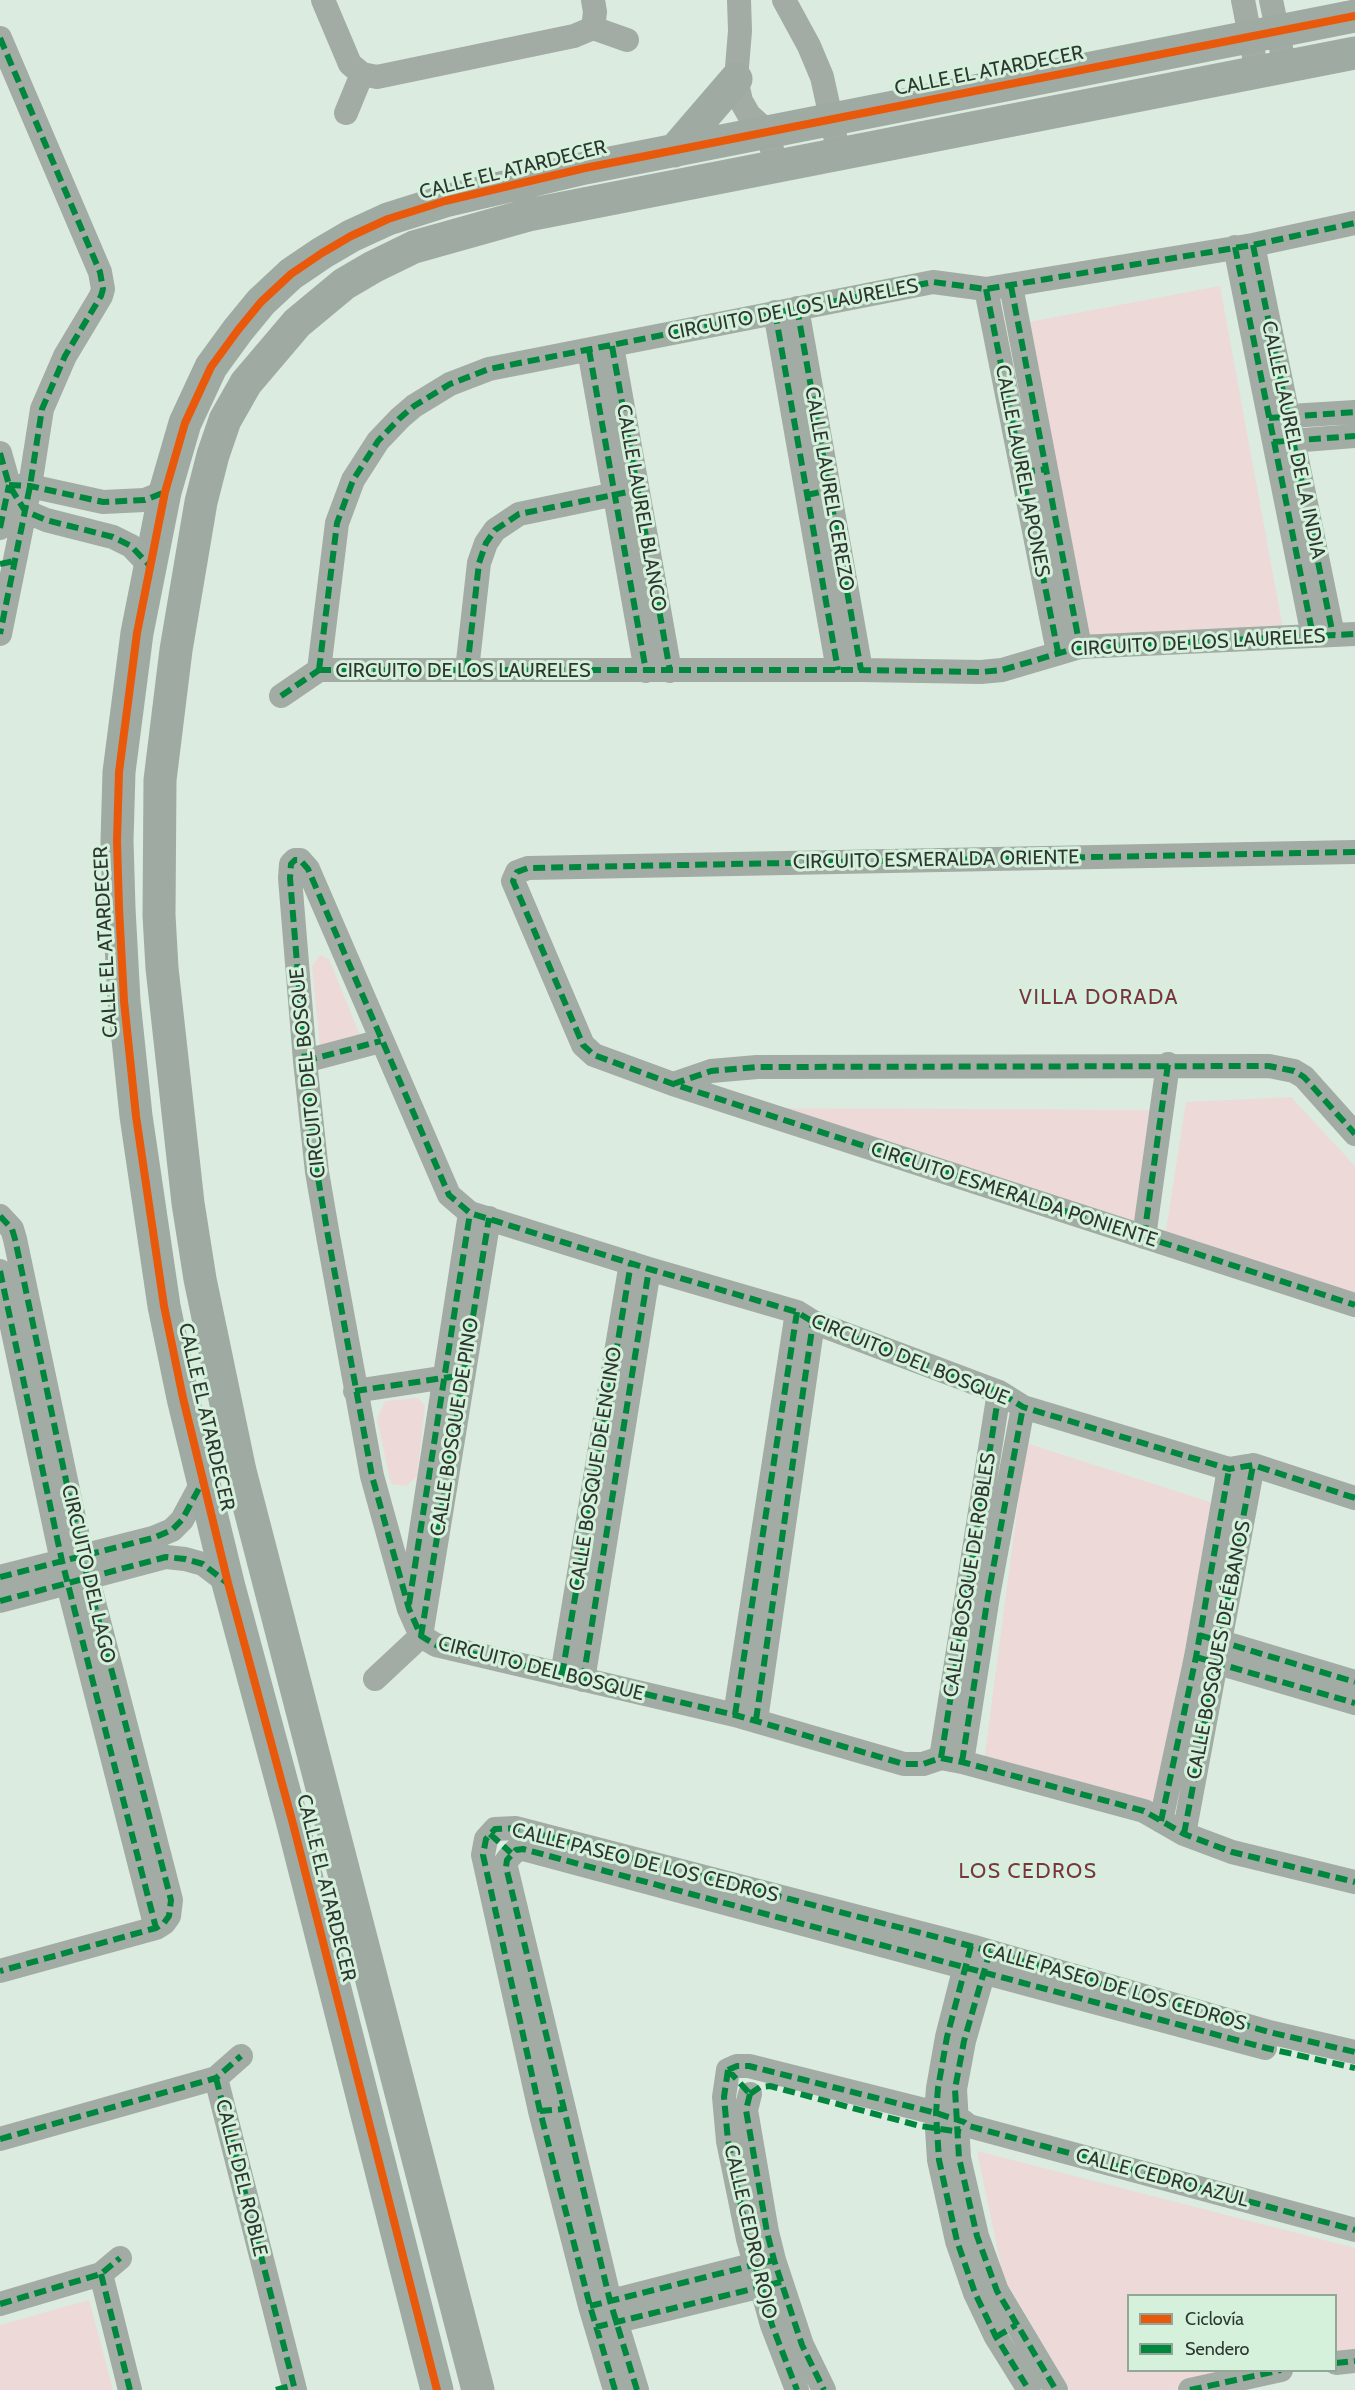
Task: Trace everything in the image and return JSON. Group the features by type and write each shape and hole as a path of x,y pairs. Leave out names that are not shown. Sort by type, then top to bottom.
{"street":[{"path":"323,0 350,64 362,74 377,77 574,36 593,28 627,40"},
{"path":"593,0 595,12 593,28"},
{"path":"739,0 740,31 736,79 741,101 749,115 768,132 776,166"},
{"path":"784,0 809,46 822,77 839,154"},
{"path":"1243,0 1267,22 1271,69"},
{"name":"CALLE EL ATARDECER","path":"437,2390 203,1481 164,1306 136,1116 124,1001 117,841 119,772 125,714 150,566 165,492 185,423 211,367 261,302 291,274 322,253 351,236 388,219 444,201 585,168 832,119 1267,22 1355,15"},
{"path":"0,38 103,282 101,297 65,356 42,409 19,486 0,528"},
{"name":"CALLE EL ATARDECER","path":"478,2390 240,1471 200,1279 177,1113 159,915 160,780 176,650 201,502 225,420 246,383 297,323 344,284 414,247 528,215 1355,53"},
{"path":"346,113 362,74"},
{"path":"674,151 736,79"},
{"name":"CIRCUITO DE LOS LAURELES","path":"1334,635 1069,650 1002,670 981,672 319,670 336,524 353,480 378,441 414,406 450,384 489,369 933,282 986,289 1011,286 1244,246 1355,223"},
{"name":"CALLE LAUREL DE LA INDIA","path":"1244,246 1282,442 1334,635"},
{"name":"CALLE LAUREL JAPONES","path":"1011,286 1034,470"},
{"name":"CALLE LAUREL JAPONES","path":"986,289 1034,470 1069,650"},
{"name":"CALLE LAUREL CEREZO","path":"786,310 818,492 838,670"},
{"name":"CALLE LAUREL BLANCO","path":"601,348 626,492 646,671"},
{"path":"1278,417 1355,412"},
{"path":"1282,442 1355,436"},
{"path":"0,453 19,486 25,511 7,562 0,634"},
{"path":"19,486 103,502 145,500 165,492 201,502"},
{"path":"466,670 479,563 486,543 495,530 519,514 626,492"},
{"name":"CALLE LAUREL BLANCO","path":"626,492 670,671"},
{"name":"CALLE LAUREL CEREZO","path":"818,492 861,670"},
{"path":"25,511 46,520 113,537 131,546 150,566"},
{"path":"280,696 319,670"},
{"name":"CIRCUITO ESMERALDA ORIENTE","path":"588,1051 583,1045 513,880 517,872 522,869 1355,852"},
{"name":"CIRCUITO DEL BOSQUE","path":"1355,1498 1253,1465 1228,1469 1023,1407 999,1392 805,1317 479,1216 449,1195 308,869 304,863 295,860 291,864 290,878 305,1061 317,1172 372,1476 409,1609 421,1636 436,1646 745,1717 904,1764 951,1760 1144,1811 1184,1834 1232,1852 1355,1882"},
{"path":"305,1061 381,1041"},
{"name":"CIRCUITO ESMERALDA PONIENTE","path":"588,1051 600,1058 673,1084 1355,1305"},
{"path":"1144,1237 1168,1064"},
{"path":"673,1084 711,1071 757,1067 1168,1064 1269,1066 1294,1071 1313,1085 1355,1134"},
{"path":"136,1116 177,1113"},
{"name":"CIRCUITO DEL LAGO","path":"0,1216 12,1229 15,1239 75,1570"},
{"name":"CALLE BOSQUE DE PINO","path":"421,1636 454,1377 479,1216"},
{"name":"CALLE BOSQUE DE ENCINO","path":"572,1677 640,1266"},
{"name":"CIRCUITO DEL LAGO","path":"0,1271 75,1570 156,1928 0,1971"},
{"path":"745,1717 805,1317"},
{"path":"355,1390 454,1377"},
{"name":"CALLE BOSQUE DE PINO","path":"409,1609 454,1377"},
{"name":"CALLE BOSQUE DE ROBLES","path":"951,1760 978,1593 999,1392"},
{"name":"CALLE BOSQUE DE ROBLES","path":"978,1593 1023,1407"},
{"name":"CALLE BOSQUES DE ÉBANOS","path":"1161,1821 1208,1649 1253,1465"},
{"name":"CALLE BOSQUES DE ÉBANOS","path":"1184,1834 1228,1469"},
{"path":"0,1601 172,1530 182,1520 203,1481 240,1471"},
{"path":"0,1577 75,1570 166,1557 203,1563 228,1583"},
{"path":"375,1679 421,1636"},
{"path":"1208,1649 1355,1682"},
{"path":"1208,1649 1355,1703"},
{"path":"293,1824 329,1814"},
{"name":"CALLE PASEO DE LOS CEDROS","path":"615,2390 603,2314 552,2110 483,1855 483,1846 495,1829 516,1828 741,1897"},
{"path":"490,1834 511,1853"},
{"name":"CALLE PASEO DE LOS CEDROS","path":"552,2110 506,1867 511,1853 523,1849 741,1897 977,1959 1268,2040 1355,2068"},
{"path":"977,1959 947,2037 951,2124 939,2160 967,2239 975,2293 1056,2390"},
{"name":"CALLE PASEO DE LOS CEDROS","path":"1268,2040 1355,2052"},
{"path":"216,2078 241,2056"},
{"name":"CALLE CEDRO AZUL","path":"728,2070 737,2066 749,2066 951,2124 1355,2230"},
{"path":"728,2070 750,2094"},
{"name":"CALLE CEDRO ROJO","path":"728,2070 724,2097 728,2141 767,2273 824,2390"},
{"name":"CALLE DEL ROBLE","path":"0,2139 216,2078 288,2388"},
{"name":"CALLE CEDRO AZUL","path":"750,2094 760,2087 770,2086 951,2124"},
{"name":"CALLE CEDRO ROJO","path":"750,2094 746,2110 772,2325 797,2390"},
{"path":"0,2304 102,2274 120,2258"},
{"path":"603,2314 767,2273"},
{"path":"102,2274 130,2390"},
{"name":"CALLE PASEO DE LOS CEDROS","path":"603,2314 637,2390"},
{"path":"1006,2331 1029,2390"},
{"path":"1337,2363 1355,2361"},
{"path":"1190,2390 1272,2372"}],"shaded area":[{"path":"1220,286 1285,640 1089,649 1029,322"},
{"path":"320,955 329,959 361,1038 320,1046 312,966"},
{"path":"1291,1097 1355,1166 1355,1299 1165,1237 1186,1102"},
{"path":"727,1108 1152,1110 1132,1239"},
{"path":"418,1398 425,1406 417,1476 407,1486 391,1484 377,1419 385,1401"},
{"path":"1026,1443 1219,1505 1165,1811 983,1769"},
{"path":"977,2151 1355,2248 1355,2353 1337,2357 1337,2294 1127,2294 1127,2372 1247,2372 1222,2376 1173,2390 1070,2390 1003,2276"},
{"path":"89,2300 113,2390 0,2390 0,2325"}],"marked path":[{"path":"0,38 100,272 103,289 65,356 42,409 30,486 0,634"},
{"path":"319,670 337,523 353,480 378,441 400,418 414,406 450,384 489,369 933,282 986,289 1253,245 1355,223"},
{"path":"1253,245 1333,635"},
{"path":"1235,247 1313,636"},
{"path":"1011,286 1080,647"},
{"path":"986,289 1058,652"},
{"path":"797,308 861,670"},
{"path":"775,312 838,670"},
{"path":"612,346 670,671"},
{"path":"589,350 646,671"},
{"path":"1269,418 1355,412"},
{"path":"1273,442 1355,436"},
{"path":"0,453 9,485 25,511 46,520 113,537 131,546 150,566"},
{"path":"1023,472 1046,469"},
{"path":"9,485 30,486 103,502 145,500 165,492"},
{"path":"0,528 9,485"},
{"path":"467,670 479,563 486,543 495,530 519,514 638,490"},
{"path":"807,495 829,490"},
{"path":"0,564 14,561"},
{"path":"319,670 981,672 1002,670 1080,647 1355,634"},
{"path":"281,696 319,670"},
{"path":"1355,852 528,868 517,872 513,881 583,1045 594,1055 673,1084 1355,1305"},
{"path":"1355,1498 1253,1465 1229,1469 1023,1407 999,1392 813,1322 797,1312 470,1213 449,1195 308,869 300,860 295,860 291,864 290,878 305,1061 317,1172 372,1476 409,1609 421,1636 436,1645 735,1715 904,1764 923,1764 941,1758 962,1762 1144,1811 1184,1834 1232,1852 1355,1882"},
{"path":"305,1061 381,1041"},
{"path":"1144,1237 1168,1064"},
{"path":"673,1084 711,1071 757,1067 1269,1066 1294,1071 1304,1077 1355,1134"},
{"path":"409,1604 470,1213"},
{"path":"0,1216 12,1229 15,1239 82,1556 171,1900 169,1916 156,1928 0,1971"},
{"path":"421,1636 489,1218"},
{"path":"562,1675 631,1263"},
{"path":"583,1680 649,1269"},
{"path":"0,1271 62,1561 156,1928"},
{"path":"735,1715 797,1312"},
{"path":"756,1720 813,1322"},
{"path":"355,1391 464,1375"},
{"path":"941,1758 999,1392"},
{"path":"962,1762 988,1596 1023,1407"},
{"path":"1184,1834 1253,1465"},
{"path":"1161,1821 1196,1657 1229,1469"},
{"path":"0,1577 153,1538 172,1530 182,1520 203,1481"},
{"path":"0,1601 166,1557 203,1564 227,1583"},
{"path":"1199,1635 1355,1682"},
{"path":"1196,1657 1355,1703"},
{"path":"615,2390 590,2306 540,2111 483,1855 486,1839 495,1829 516,1828 971,1946 1269,2032 1355,2052"},
{"path":"490,1834 511,1853"},
{"path":"637,2390 610,2301 506,1867 507,1860 516,1850 523,1849 1266,2048 1355,2068"},
{"path":"971,1946 947,2037 938,2088 936,2113 939,2160 957,2241 975,2293 996,2337 1029,2390"},
{"path":"990,1951 964,2041 955,2089 959,2158 977,2236 997,2291 1056,2390"},
{"path":"0,2139 216,2078 241,2056"},
{"path":"728,2070 737,2066 749,2066 936,2113 964,2122 969,2126 1355,2230"},
{"path":"728,2070 724,2097 728,2141 748,2239 772,2325 797,2390"},
{"path":"728,2070 750,2094"},
{"path":"216,2078 295,2390"},
{"path":"750,2094 760,2087 770,2086 920,2126 961,2132"},
{"path":"750,2094 746,2110 767,2232 802,2345 824,2390"},
{"path":"540,2111 563,2109"},
{"path":"0,2304 101,2274 120,2258"},
{"path":"590,2306 774,2260"},
{"path":"101,2274 130,2390"},
{"path":"596,2327 781,2282"},
{"path":"996,2337 1016,2325"},
{"path":"1337,2363 1355,2361"},
{"path":"1190,2390 1272,2372"},
{"path":"276,2390 293,2385"}],"cycle path":[{"path":"437,2390 293,1824 228,1583 183,1398 164,1306 136,1116 124,1001 119,908 117,841 119,772 137,633 165,492 185,423 211,367 261,302 291,274 322,253 351,236 388,219 445,201 585,168 1355,16"}],"district":[{"name":"VILLA DORADA","path":"1099,998"},
{"name":"LOS CEDROS","path":"1028,1872"}]}
